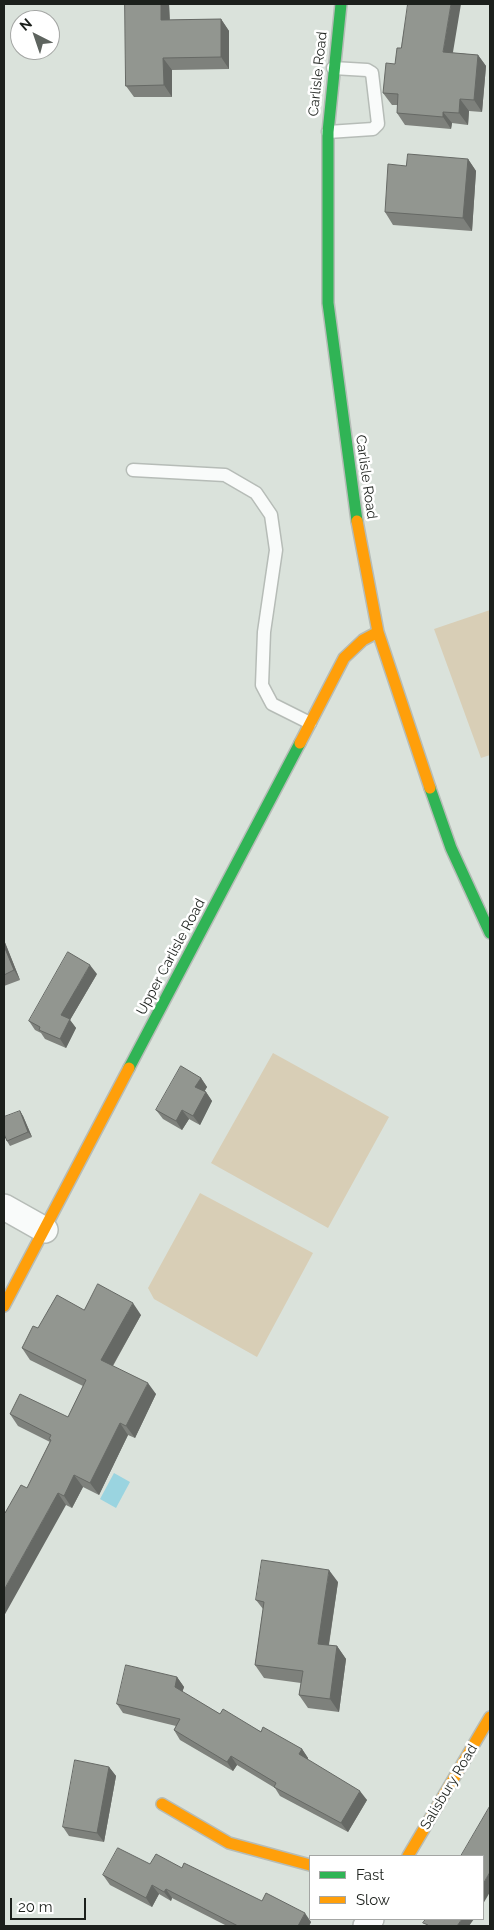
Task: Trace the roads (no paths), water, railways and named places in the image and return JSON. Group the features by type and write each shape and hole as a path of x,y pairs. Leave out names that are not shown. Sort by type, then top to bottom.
{"street":[{"name":"Carlisle Road","path":"341,4 328,132 328,303 361,548 378,632 450,848 490,933"},
{"name":"Upper Carlisle Road","path":"4,1306 344,658 363,640 378,632"},
{"path":"4,1207 45,1230"},
{"name":"Salisbury Road","path":"409,1855 490,1717"},
{"path":"162,1804 229,1843 309,1865"}],"lane":[{"path":"328,132 373,129 378,124 372,73 368,70 333,68"},
{"path":"133,470 225,474 256,493 270,515 276,550 264,632 262,686 272,704 310,723"}],"water":[{"path":"114,1473 130,1482 116,1508 100,1499"}]}
